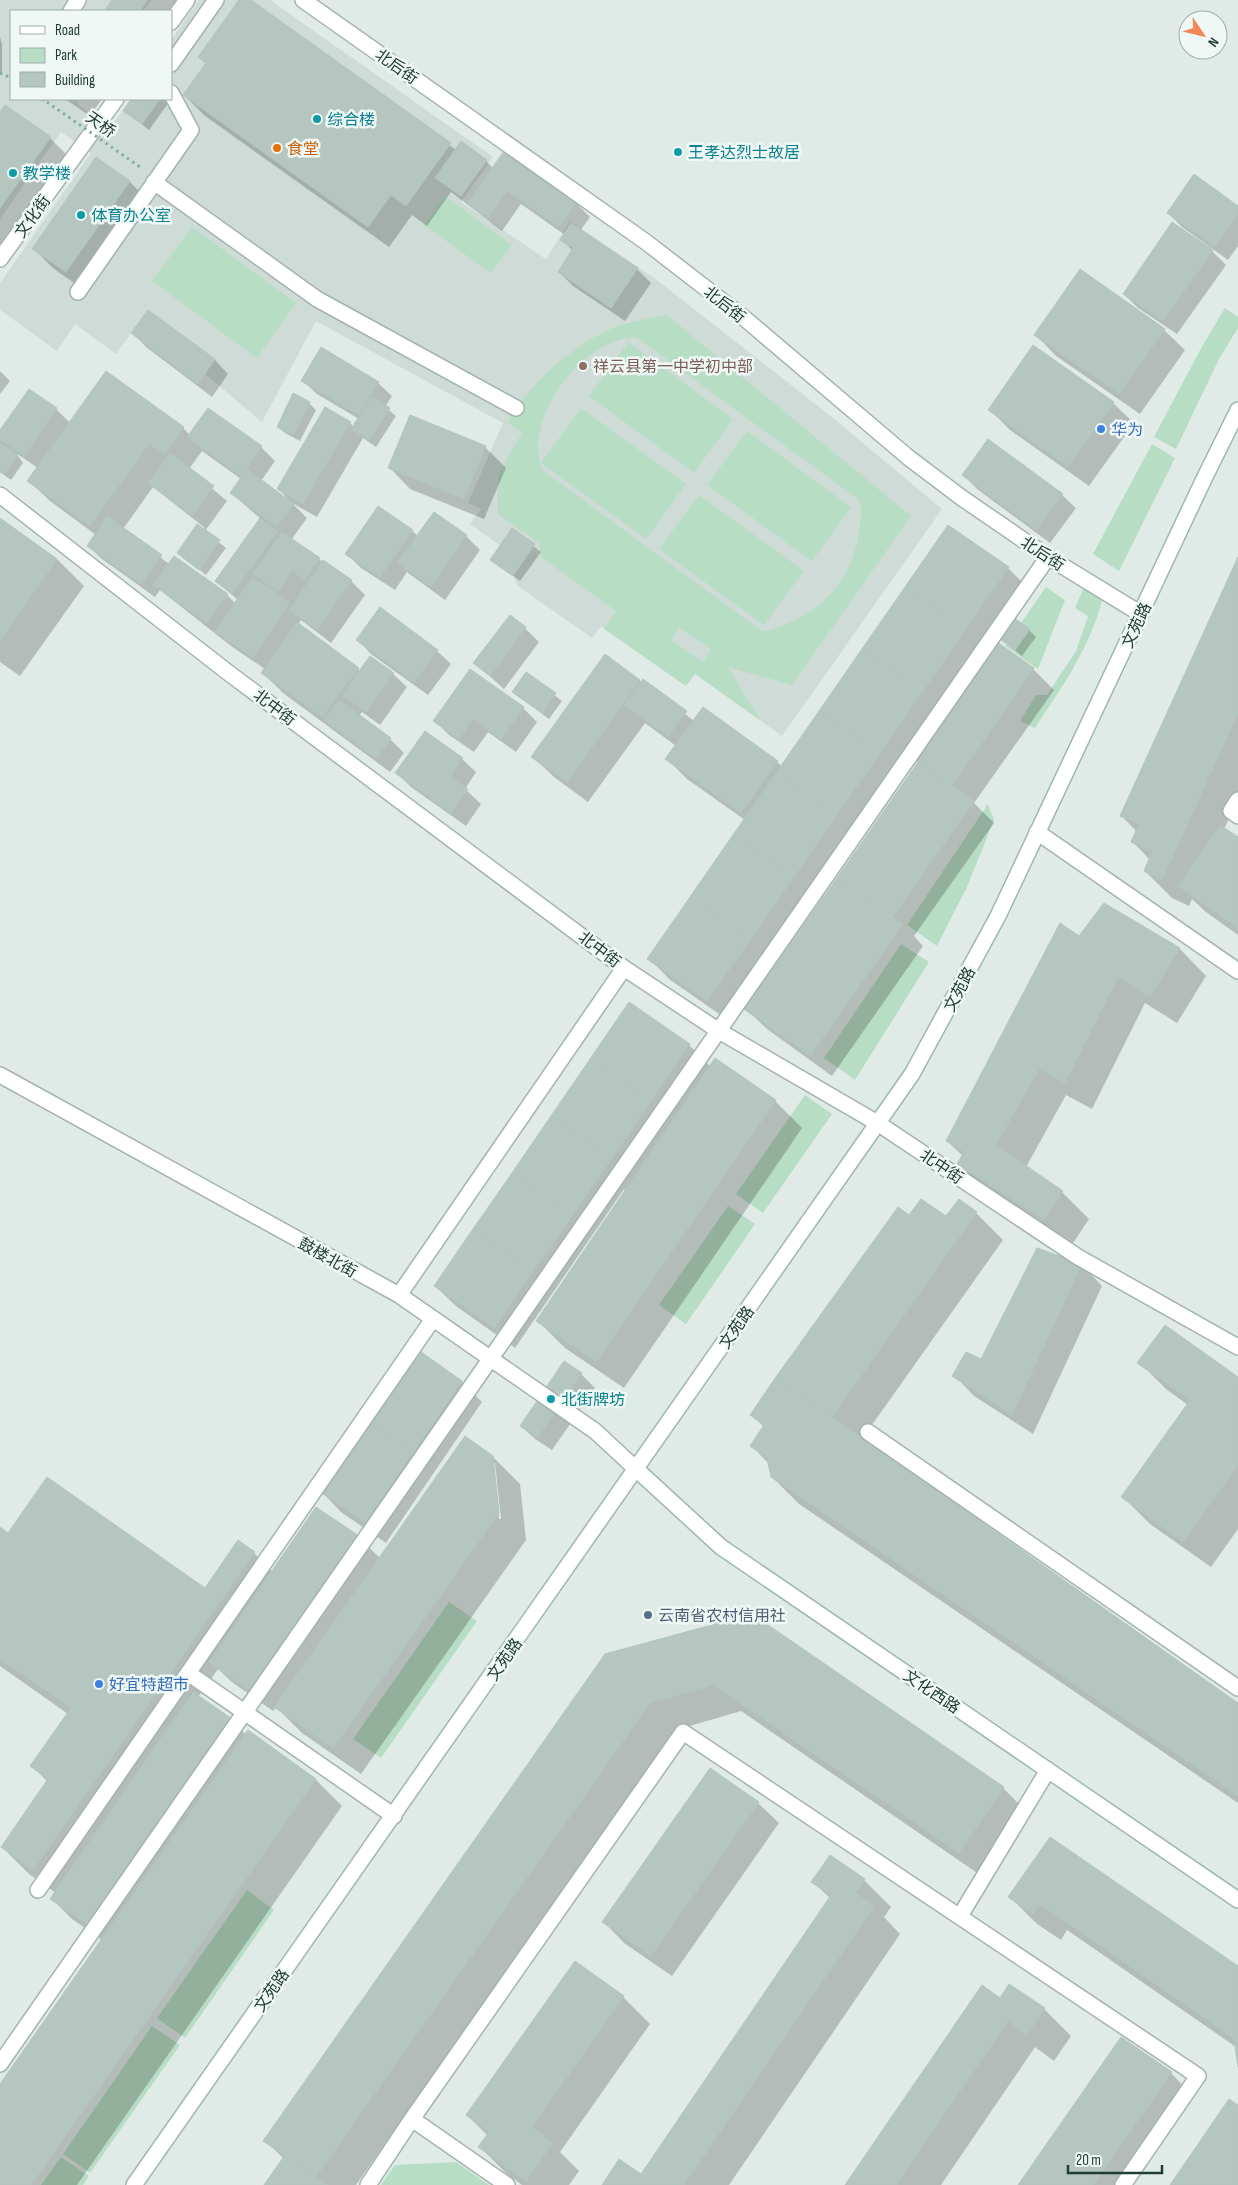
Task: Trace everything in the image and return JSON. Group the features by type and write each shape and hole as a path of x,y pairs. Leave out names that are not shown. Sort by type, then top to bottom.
{"street":[{"path":"172,21 187,0"},
{"path":"172,63 216,0"},
{"name":"北后街","path":"303,0 646,242 743,317 909,458 962,498 1048,557 1141,614"},
{"path":"78,292 191,130 172,95"},
{"name":"文化街","path":"0,259 115,100"},
{"path":"154,182 317,299 516,408"},
{"name":"文苑路","path":"134,2185 879,1124 941,1025 998,916 1238,410"},
{"name":"北中街","path":"0,495 230,674 624,968 719,1031 879,1124 1078,1258 1238,1346"},
{"path":"0,2064 1048,557"},
{"path":"1238,800 1231,811 1238,816"},
{"path":"1037,832 1238,970"},
{"path":"398,1295 624,968"},
{"name":"鼓楼北街","path":"0,1075 398,1295 595,1431 636,1469"},
{"path":"38,1890 433,1319"},
{"path":"868,1432 1238,1688"},
{"name":"文化西路","path":"636,1469 721,1547 1238,1900"},
{"path":"188,1673 394,1816"},
{"path":"368,2185 412,2119 683,1732 1198,2076 1123,2185"},
{"path":"960,1916 1048,1770"},
{"path":"412,2119 507,2185"}],"path":[{"name":"天桥","path":"44,100 140,167"}],"shaded area":[{"name":"祥云县第一中学初中部","path":"0,0 152,0 144,10 10,10 10,100 79,100 77,104 111,127 130,100 172,100 172,39 199,0 270,0 493,157 461,202 546,259 570,221 657,280 833,418 942,509 782,736 695,674 686,686 601,626 592,638 518,586 513,576 490,560 500,545 470,524 481,509 468,503 503,423 316,321 262,422 205,374 215,359 148,310 116,354 75,324 57,351 0,310 0,283 91,153 61,132 0,219"}],"green space":[{"path":"445,196 512,245 491,273 424,225"},
{"path":"192,227 296,303 257,358 152,281"},
{"path":"1225,308 1238,317 1238,328 1219,359 1176,449 1154,437 1200,350"},
{"path":"667,315 911,516 792,685 728,667 760,720 695,674 686,686 604,629 616,611 541,557 539,543 498,514 498,475 522,433 507,422 528,394 566,356 595,337 625,324","holes":["636,337 858,499 861,508 861,520 856,548 851,562 845,575 828,597 805,615 777,628 762,631 542,470 538,450 541,428 549,406 561,385 577,367 596,351 616,341","680,628 711,649 703,662 671,640"]},
{"path":"628,342 733,419 694,473 589,396"},
{"path":"581,408 686,484 646,539 541,463"},
{"path":"747,431 851,507 812,561 707,485"},
{"path":"1152,444 1175,458 1119,571 1093,554"},
{"path":"699,495 804,571 764,625 659,549"},
{"path":"1046,587 1065,600 1038,669 1005,646"},
{"path":"1084,587 1102,600 1097,618 1074,667 1035,728 1020,721 1036,695 1047,695 1076,651 1088,616 1075,608"},
{"path":"988,804 994,820 967,887 937,946 907,925"},
{"path":"901,944 929,962 855,1080 824,1058"},
{"path":"805,1095 832,1114 763,1213 736,1194"},
{"path":"728,1206 755,1224 686,1324 659,1305"},
{"path":"449,1602 477,1621 381,1758 353,1739"},
{"path":"247,1890 274,1910 185,2038 157,2018"},
{"path":"152,2026 180,2045 90,2173 63,2154"},
{"path":"61,2157 89,2176 83,2185 41,2185"},
{"path":"456,2162 489,2185 381,2185 395,2165"}],"building":[{"path":"112,0 147,0 141,10 105,10"},
{"name":"综合楼","path":"239,0 251,0 451,143 406,206 391,195 368,227 183,95 206,63 198,57"},
{"path":"130,100 159,100 142,124 123,111"},
{"name":"教学楼","path":"5,105 51,137 0,208 0,112"},
{"path":"461,141 487,160 461,196 435,178"},
{"path":"504,151 577,202 559,227 507,191 488,218 467,204"},
{"name":"体育办公室","path":"96,157 130,181 66,272 32,249"},
{"path":"1194,174 1238,206 1238,214 1214,247 1167,213"},
{"path":"1172,222 1213,250 1163,321 1123,294"},
{"path":"571,223 638,268 611,308 558,272 573,248 560,240"},
{"path":"1080,269 1165,329 1119,394 1034,335"},
{"path":"148,310 215,359 198,384 131,333"},
{"path":"1033,345 1114,402 1068,467 988,410"},
{"path":"321,347 379,382 359,415 301,381"},
{"path":"106,371 184,427 164,455 149,444 90,526 27,481"},
{"path":"29,389 57,408 24,456 0,439 0,430"},
{"path":"293,393 310,402 293,435 277,427"},
{"path":"372,397 390,408 369,441 351,429"},
{"path":"325,407 351,422 303,504 277,489"},
{"path":"208,408 262,446 241,476 187,437"},
{"path":"410,415 486,446 464,499 388,468"},
{"path":"988,439 1063,494 1036,530 962,475"},
{"path":"0,443 18,455 4,474 0,472"},
{"path":"170,453 214,486 192,516 148,483"},
{"path":"247,469 294,504 277,527 230,493"},
{"path":"378,506 413,530 380,577 345,554"},
{"path":"434,512 467,535 431,587 397,563"},
{"path":"107,516 162,555 141,584 87,546"},
{"path":"0,518 57,559 0,641"},
{"path":"260,518 278,531 232,594 215,581"},
{"path":"197,524 220,540 199,570 177,553"},
{"path":"948,525 1009,567 966,629 905,587"},
{"path":"512,528 535,544 513,576 490,560"},
{"path":"282,532 320,558 305,580 292,571 278,591 252,574"},
{"path":"174,556 228,594 207,623 153,585"},
{"path":"1238,557 1238,713 1162,880 1144,871 1152,852 1131,842 1139,824 1120,816"},
{"path":"323,560 352,580 317,630 289,610"},
{"path":"252,577 290,602 253,658 215,632"},
{"path":"905,587 966,629 923,691 862,649"},
{"path":"380,607 438,650 414,682 356,640"},
{"path":"510,615 526,627 490,676 473,663"},
{"path":"1014,618 1030,629 1015,650 1000,639"},
{"path":"297,622 359,668 322,717 261,673"},
{"path":"997,642 1034,668 952,786 914,759"},
{"path":"862,649 923,691 880,753 819,711"},
{"path":"605,654 640,680 567,782 531,757"},
{"path":"370,656 394,673 366,712 342,695"},
{"path":"470,669 524,707 501,739 473,719 459,739 433,721"},
{"path":"526,672 556,693 542,713 512,692"},
{"path":"643,679 687,711 668,737 624,705"},
{"path":"339,700 391,738 376,759 324,720"},
{"path":"703,707 778,761 741,813 665,759"},
{"path":"819,711 880,753 837,815 776,773"},
{"path":"425,731 463,758 450,777 468,789 451,813 395,773"},
{"path":"918,762 974,801 893,917 837,878"},
{"path":"776,773 837,815 794,877 733,835"},
{"path":"1220,825 1238,837 1238,928 1178,886"},
{"path":"733,835 794,877 751,939 690,897"},
{"path":"837,878 903,924 810,1056 744,1009"},
{"path":"690,897 751,939 707,1001 647,959"},
{"path":"1104,903 1180,948 1150,997 1118,977 1065,1083 1039,1069 996,1145 1063,1191 1044,1220 957,1164 964,1152 946,1141 1060,923 1079,936"},
{"path":"629,1002 690,1044 651,1101 590,1059"},
{"path":"715,1058 776,1100 596,1362 536,1321"},
{"path":"590,1059 651,1101 612,1158 551,1116"},
{"path":"551,1116 612,1158 573,1215 512,1173"},
{"path":"512,1173 573,1215 533,1271 473,1229"},
{"path":"921,1199 946,1216 959,1199 977,1212 832,1417 776,1377 898,1207 909,1215"},
{"path":"473,1229 533,1271 494,1328 434,1286"},
{"path":"1037,1248 1082,1264 1012,1415 952,1376 966,1352 981,1359"},
{"path":"1165,1325 1238,1377 1238,1465 1183,1542 1121,1497 1190,1400 1137,1363"},
{"path":"417,1349 462,1381 414,1452 367,1420"},
{"name":"北街牌坊","path":"564,1361 582,1373 537,1438 520,1426"},
{"path":"776,1377 1238,1703 1238,1796 771,1477 767,1458 750,1446 764,1425 750,1415"},
{"path":"367,1420 414,1452 365,1523 319,1491"},
{"path":"465,1436 493,1456 499,1513 333,1748 274,1707"},
{"name":"好宜特超市","path":"47,1477 205,1588 238,1540 255,1552 33,1870 1,1847 48,1779 30,1766 71,1708 0,1659 0,1527 8,1533"},
{"path":"316,1507 359,1536 252,1692 209,1662"},
{"path":"752,1614 1004,1787 959,1853 713,1685 650,1703 316,2177 263,2141 605,1654"},
{"path":"193,1692 232,1719 90,1926 50,1899"},
{"path":"248,1730 316,1779 31,2185 0,2185 0,2084"},
{"path":"710,1768 759,1802 651,1956 602,1922"},
{"path":"1050,1837 1238,1966 1238,2067 1234,2039 1040,1904 1033,1914 1008,1897"},
{"path":"830,1855 865,1879 856,1893 874,1906 684,2185 602,2185 619,2159 641,2174 831,1895 811,1882"},
{"path":"575,1961 624,1996 532,2127 553,2143 526,2181 478,2147 489,2132 466,2115"},
{"path":"1009,1984 1045,2008 1027,2035 1008,2021 896,2185 845,2185 982,1985 1000,1998"},
{"path":"1121,2037 1172,2072 1093,2185 1018,2185"},
{"path":"1229,2099 1238,2105 1238,2185 1170,2185"},
{"path":"285,2155 316,2177 328,2185 264,2185"}],"place":[{"name":"综合楼","path":"317,119"},
{"name":"食堂","path":"277,148"},
{"name":"王孝达烈士故居","path":"678,152"},
{"name":"教学楼","path":"13,173"},
{"name":"体育办公室","path":"81,215"},
{"name":"祥云县第一中学初中部","path":"583,366"},
{"name":"华为","path":"1101,429"},
{"name":"北街牌坊","path":"551,1399"},
{"name":"云南省农村信用社","path":"648,1615"},
{"name":"好宜特超市","path":"99,1684"}]}
